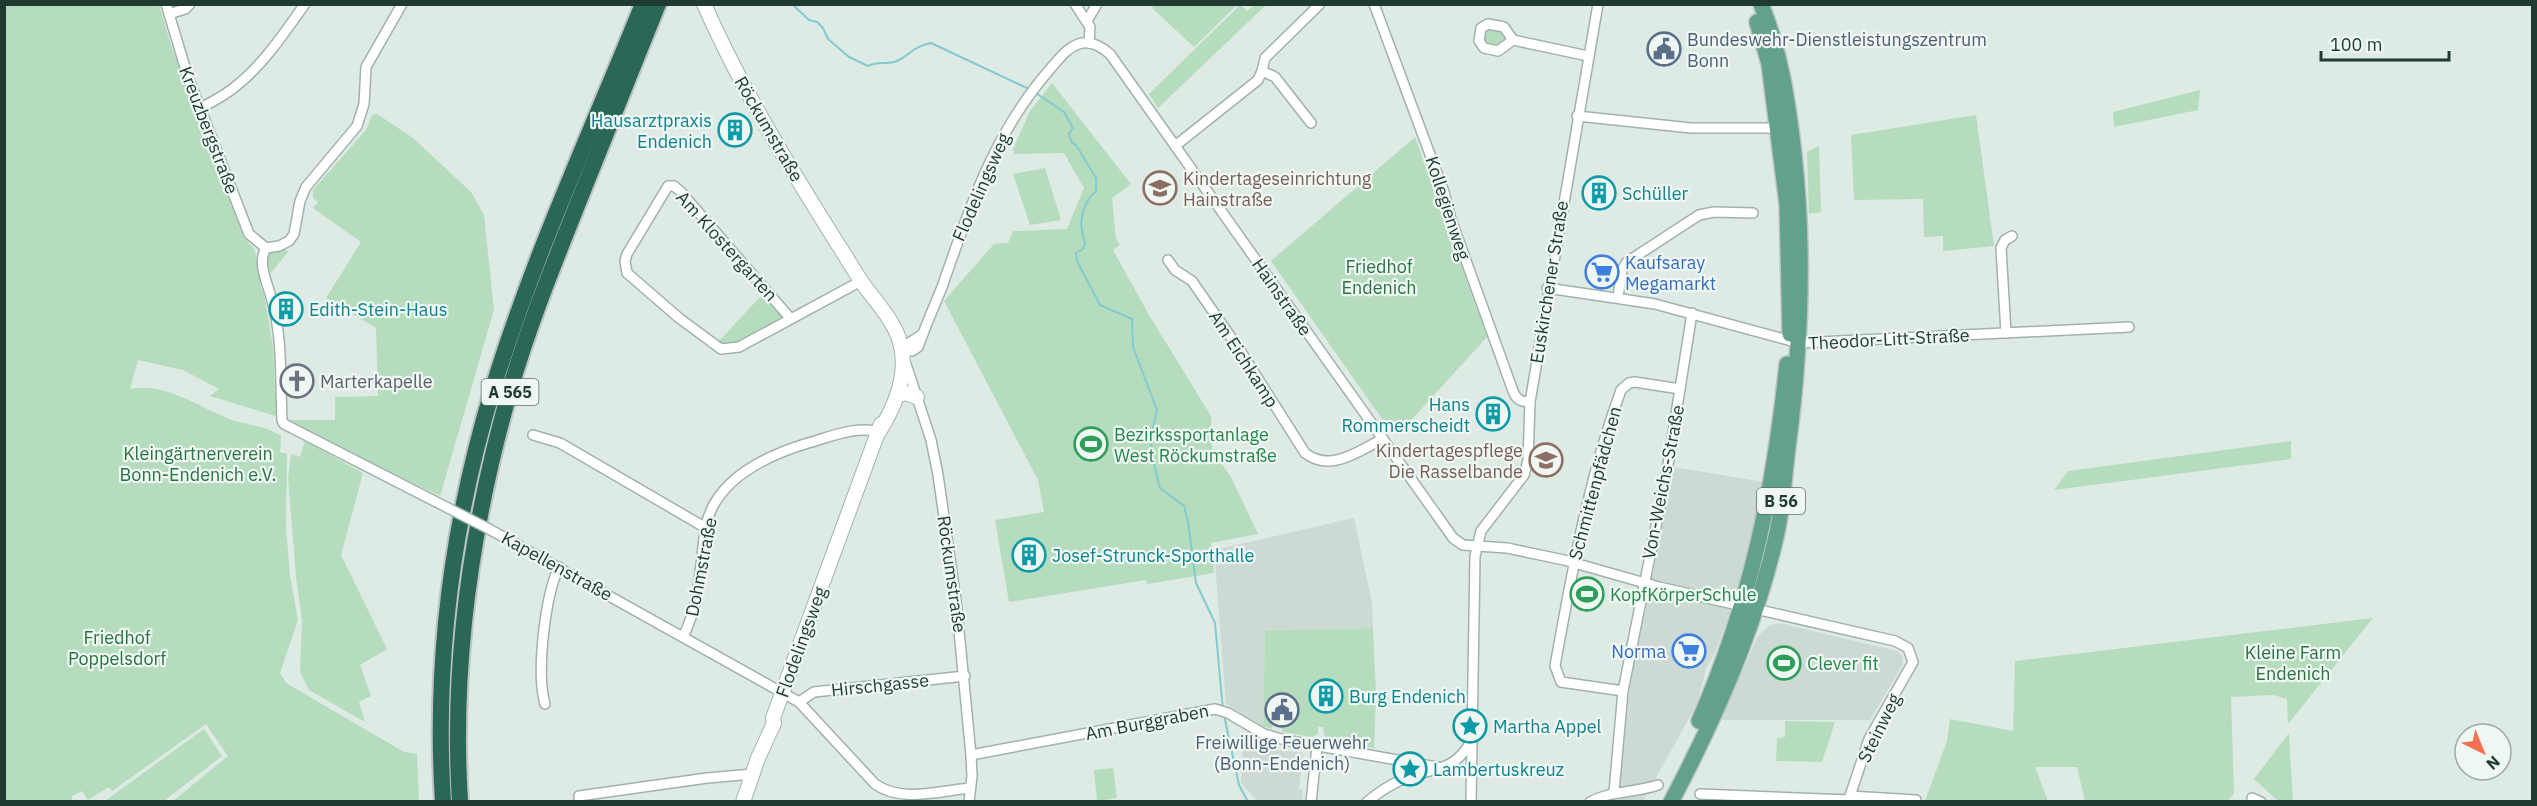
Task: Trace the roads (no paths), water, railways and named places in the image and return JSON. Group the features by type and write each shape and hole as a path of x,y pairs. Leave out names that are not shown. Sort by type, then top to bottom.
{"highway":[{"name":"A 565","path":"443,801 441,686 449,592 459,532 481,431 494,384 534,271 643,4"},
{"name":"A 565","path":"460,801 458,684 468,587 484,488 510,388 548,277 658,4"}],"main road":[{"name":"B 56","path":"1750,4 1766,48 1785,127"},
{"name":"B 56","path":"1671,801 1733,670 1749,607 1767,513 1794,342 1786,204 1785,127 1776,45 1761,4"},
{"name":"B 56","path":"1659,801 1706,705 1749,607"}],"street":[{"path":"167,9 185,9 190,4"},
{"path":"201,108 236,86 250,74 272,50 305,4"},
{"path":"266,248 279,246 289,241 294,234 300,201 306,187 357,126 364,104 366,67 402,4"},
{"name":"Röckumstraße","path":"704,4 725,52 754,105 861,281 897,335 931,440 938,475 965,675 972,776 969,801"},
{"path":"1075,4 1090,27 1089,43"},
{"path":"1087,21 1098,4"},
{"path":"1175,146 1250,88 1258,80 1265,58 1320,4"},
{"name":"Kollegienweg","path":"1374,4 1444,192 1451,219 1513,391 1516,398 1522,402 1530,402"},
{"name":"Euskirchener Straße","path":"1471,801 1474,577 1478,547 1481,531 1524,475 1528,460 1530,402 1547,288 1598,4"},
{"name":"Kreuzbergstraße","path":"167,9 188,77 249,234 266,248"},
{"path":"1513,40 1588,56"},
{"name":"Flodelingsweg","path":"743,801 758,758 759,743 768,721 773,718 783,693 879,432 882,414 906,345 923,334 957,239 992,155 1012,118 1032,90 1064,53 1076,45 1089,43"},
{"name":"Hainstraße","path":"1089,43 1102,47 1110,54 1453,538 1463,545 1478,547"},
{"path":"1262,71 1275,77 1311,123"},
{"path":"1577,116 1691,128 1785,127"},
{"name":"Am Klostergarten","path":"790,318 680,191 674,186 668,186 627,254 625,268 630,278 721,349 739,347 861,281"},
{"path":"1618,297 1622,270 1627,262 1699,215 1714,212 1754,213"},
{"path":"2006,333 2001,248 2005,240 2012,236"},
{"name":"Kapellenstraße","path":"266,248 262,258 272,301 280,354 282,420 284,423 489,529 799,702 885,791 896,795 917,797 969,788"},
{"name":"Am Eichkamp","path":"1168,260 1175,270 1192,281 1241,352 1305,453 1321,462 1331,462 1383,439"},
{"name":"Theodor-Litt-Straße","path":"1547,288 1618,297 1692,313 1794,342 2129,327"},
{"name":"Von-Weichs-Straße","path":"1614,792 1623,691 1645,582 1692,313"},
{"name":"Flodelingsweg","path":"879,432 889,416 904,377 903,354"},
{"name":"Schmittenpfädchen","path":"1623,691 1560,682 1558,678 1555,666 1573,563 1596,468 1621,390 1629,383 1635,382 1680,389"},
{"path":"897,396 910,393 917,397"},
{"name":"Dohmstraße","path":"683,637 694,611 706,528 713,508 725,489 737,477 785,451 863,430 879,432"},
{"path":"532,435 560,443 706,528"},
{"path":"1478,547 1508,548 1749,607"},
{"path":"545,704 541,689 544,640 552,582 559,567"},
{"name":"Steinweg","path":"1749,607 1895,641 1908,648 1913,656 1913,662 1869,739 1849,799"},
{"name":"Hirschgasse","path":"799,702 814,692 965,675"},
{"name":"Am Burggraben","path":"971,755 1223,711 1264,734 1317,747 1442,768"},
{"path":"1367,801 1398,782 1457,761 1471,741"},
{"path":"1311,801 1317,747"},
{"path":"1457,761 1472,769"},
{"path":"579,799 707,778 753,774"},
{"path":"1590,801 1614,792 1632,793 1658,785"},
{"path":"1700,794 1916,800"}],"waterway":[{"path":"792,4 809,20 817,22 828,39 849,57 868,66 897,61 915,49 931,43 1031,90"},
{"path":"1036,93 1064,112 1073,128 1069,134 1072,143 1076,145 1096,178 1096,191 1087,202 1082,215 1085,243 1083,249 1076,253 1077,261 1100,305 1132,319 1133,347 1157,410 1151,437 1152,456 1160,488 1184,506 1196,583 1215,623 1223,710"},
{"path":"1224,715 1239,785 1248,802"}],"place":[{"name":"Bundeswehr-Dienstleistungszentrum Bonn","path":"1664,49"},
{"name":"Hausarztpraxis Endenich","path":"735,130"},
{"name":"Kindertageseinrichtung Hainstraße","path":"1160,188"},
{"name":"Schüller","path":"1599,193"},
{"name":"Kaufsaray Megamarkt","path":"1602,272"},
{"name":"Edith-Stein-Haus","path":"286,309"},
{"name":"Marterkapelle","path":"297,381"},
{"name":"Hans Rommerscheidt","path":"1493,414"},
{"name":"Bezirkssportanlage West Röckumstraße","path":"1091,444"},
{"name":"Kindertagespflege Die Rasselbande","path":"1546,460"},
{"name":"Josef-Strunck-Sporthalle","path":"1029,555"},
{"name":"KopfKörperSchule","path":"1587,594"},
{"name":"Norma","path":"1689,651"},
{"name":"Clever fit","path":"1784,663"},
{"name":"Burg Endenich","path":"1326,696"},
{"name":"Freiwillige Feuerwehr (Bonn-Endenich)","path":"1282,710"},
{"name":"Martha Appel","path":"1470,726"},
{"name":"Lambertuskreuz","path":"1410,769"}],"park label":[{"name":"Friedhof Endenich","path":"1379,276"},
{"name":"Kleingärtnerverein Bonn-Endenich e.V.","path":"198,463"},
{"name":"Friedhof Poppelsdorf","path":"117,647"},
{"name":"Kleine Farm Endenich","path":"2293,662"}]}
